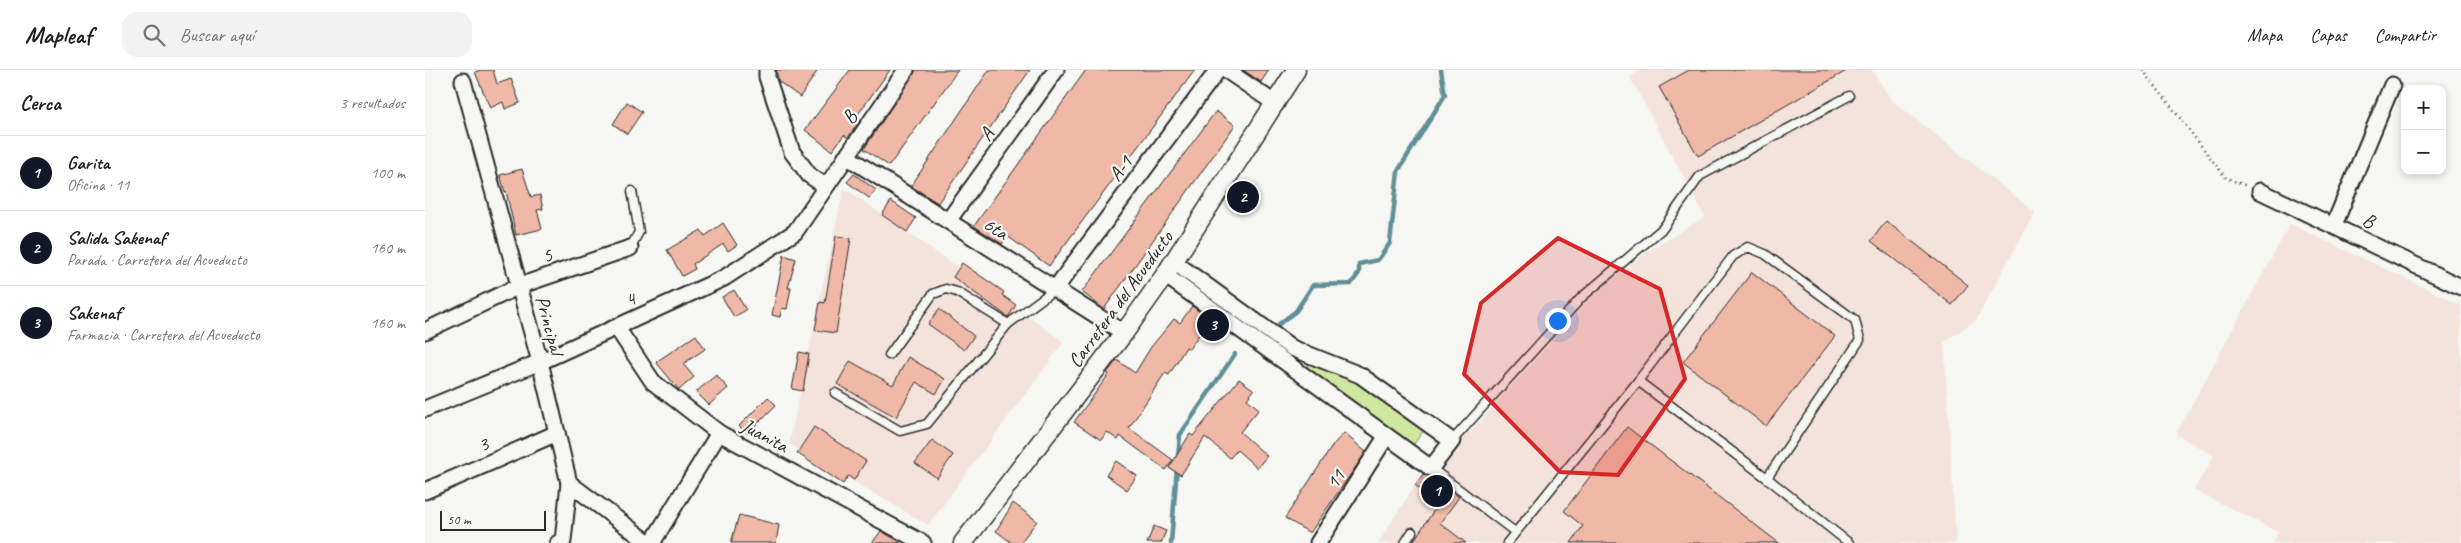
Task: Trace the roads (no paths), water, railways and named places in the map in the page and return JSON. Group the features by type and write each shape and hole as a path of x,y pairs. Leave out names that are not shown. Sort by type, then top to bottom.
{"street":[{"path":"767,70 767,77 792,152 809,174 825,186"},
{"name":"B","path":"825,186 906,70"},
{"name":"A","path":"948,221 1057,70"},
{"name":"A-1","path":"1055,289 1218,70"},
{"path":"1226,70 1276,104"},
{"name":"Carretera del Acueducto","path":"963,543 1124,333 1170,269 1296,70"},
{"name":"Principal","path":"463,81 540,362 569,483 563,541 558,543"},
{"path":"2334,225 2392,85"},
{"name":"6ta","path":"846,156 1124,333"},
{"name":"4","path":"425,409 540,362 724,278 795,232 825,186"},
{"name":"B","path":"2260,191 2461,287"},
{"name":"5","path":"425,331 519,286 630,248"},
{"path":"1170,269 1292,348 1360,375 1452,441 1431,468 1387,437 1170,269"},
{"name":"Juanita","path":"617,328 653,382 719,433 923,543"},
{"name":"3","path":"425,492 557,433"},
{"path":"569,483 651,543 719,433"},
{"name":"11","path":"1318,543 1387,437"}],"lane":[{"path":"1452,441 1581,298 1663,228 1699,176 1849,96"},
{"name":"5","path":"630,248 639,232 632,191"},
{"path":"1507,543 1638,381 1733,256 1748,248 1765,254 1855,320 1860,340 1767,478"},
{"path":"889,355 933,294 946,288 957,292 1008,324"},
{"path":"835,393 900,431 927,424 1008,324 1055,289"},
{"path":"1638,381 1767,478 1849,543"},
{"path":"1431,468 1515,532"},
{"path":"1405,543 1412,532"}],"waterway":[{"path":"1279,324 1296,311 1313,285 1351,284 1359,273 1359,264 1378,260 1390,243 1398,171 1445,95 1441,70"},
{"path":"1178,457 1180,435 1235,354"},
{"path":"1171,543 1177,467"}],"place":[{"name":"Salida Sakenaf","path":"1243,197"},
{"name":"Sakenaf","path":"1213,325"},
{"name":"Garita","path":"1437,491"}]}
